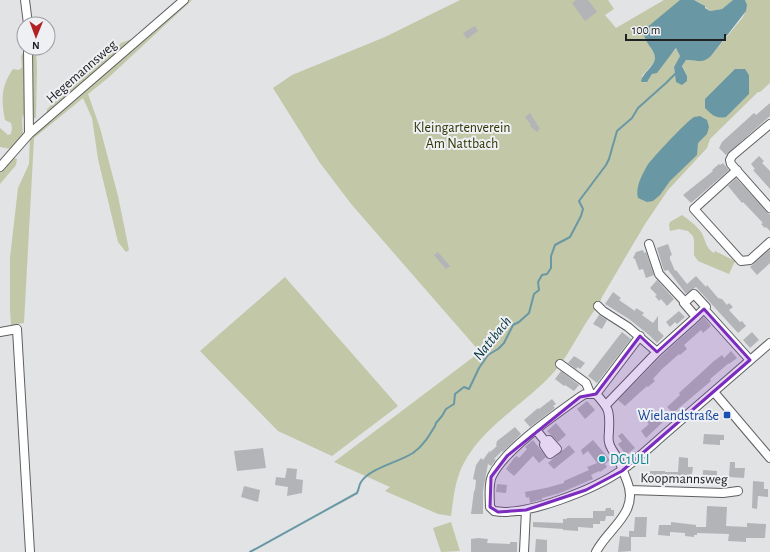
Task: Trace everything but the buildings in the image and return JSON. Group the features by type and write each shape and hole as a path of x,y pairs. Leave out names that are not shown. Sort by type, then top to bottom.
{"street":[{"path":"25,0 27,16"},
{"name":"Hegemannsweg","path":"0,167 29,134 184,0"},
{"path":"28,56 29,134"},
{"path":"768,202 731,164 730,160 732,156 770,124"},
{"path":"737,170 694,208 741,261 750,260 770,242"},
{"path":"649,244 659,274 686,302 684,303 696,317"},
{"path":"686,302 694,294 706,307 704,309 750,360"},
{"path":"598,306 628,326 657,352"},
{"path":"606,405 657,352 704,309"},
{"path":"0,332 17,328 30,552"},
{"path":"640,336 593,394 580,397 536,430 498,466 491,477 490,507 494,511 526,510 555,502 586,490 622,471 770,343"},
{"path":"560,364 586,383 593,394 606,405 609,413 608,441 619,460 630,490 630,502 626,513 596,552"},
{"path":"714,392 770,458"},
{"path":"536,430 545,441"},
{"name":"Koopmannsweg","path":"630,490 723,493 738,491"},
{"path":"524,552 526,510"}],"highlighted area":[{"path":"704,309 750,360 622,471 586,490 526,510 498,512 490,507 491,477 507,456 580,397 596,394 640,336 657,352"}],"green space":[{"path":"186,0 192,0 108,78 88,94 100,128 118,196 129,250 126,252 118,242 98,159 92,118 83,98 34,138 24,323 11,325 10,258 18,188 29,164 30,135 46,122 47,109 121,43 132,39 156,19 166,18"},
{"name":"Kleingartenverein Am Nattbach","path":"460,0 608,0 614,9 605,15 616,28 664,0 681,0 644,35 655,56 655,61 642,76 645,83 677,48 680,56 674,67 675,76 687,76 682,65 686,60 711,56 743,17 746,9 745,0 770,0 770,83 758,92 710,139 707,148 668,190 645,224 598,306 554,372 489,431 477,444 467,458 459,474 451,516 438,514 385,491 390,487 334,462 480,352 352,205 320,163 273,88 292,75 385,37"},
{"path":"694,0 733,0 722,9 710,11 702,4"},
{"path":"21,56 36,56 36,118 30,119 23,115 23,134 11,149 0,147 0,128 8,135 11,134 12,128 11,123 5,120 3,106 4,87 13,69 19,70 22,67"},
{"path":"9,159 17,159 16,165 0,184 0,170"},
{"path":"682,215 699,229 711,251 714,253 715,251 735,261 729,274 698,261 694,255 693,236 688,231 679,229 670,231 670,222"},
{"path":"285,277 398,406 332,456 278,431 200,351"},
{"path":"451,522 460,551 441,552 433,528"}],"water":[{"path":"680,0 694,0 705,6 705,8 710,11 722,9 733,0 745,0 747,5 746,11 708,59 702,61 686,60 682,66 687,76 687,81 682,85 676,82 674,67 680,56 676,48 657,73 652,74 647,82 642,82 642,78 655,59 655,55 646,41 644,33 645,29"},
{"path":"735,69 745,69 749,75 749,94 726,117 717,117 705,108 705,99"},
{"path":"700,116 707,120 709,127 707,134 698,143 697,155 670,181 660,195 653,201 647,202 638,198 637,190 640,181 650,162 685,125 694,117"}],"waterway":[{"name":"Nattbach","path":"250,552 357,493 361,482 365,477 378,469 413,453 423,444 446,409 454,404 455,394 464,387 469,389 479,368 488,355 504,343 513,325 529,313 534,294 539,290 538,282 542,275 547,274 551,268 551,256 555,245 570,237 583,209 579,201 606,165 617,131 632,118 638,108 675,74"}],"place":[{"name":"Wielandstraße","path":"727,415"},
{"name":"DC1ULI","path":"602,459"}]}
